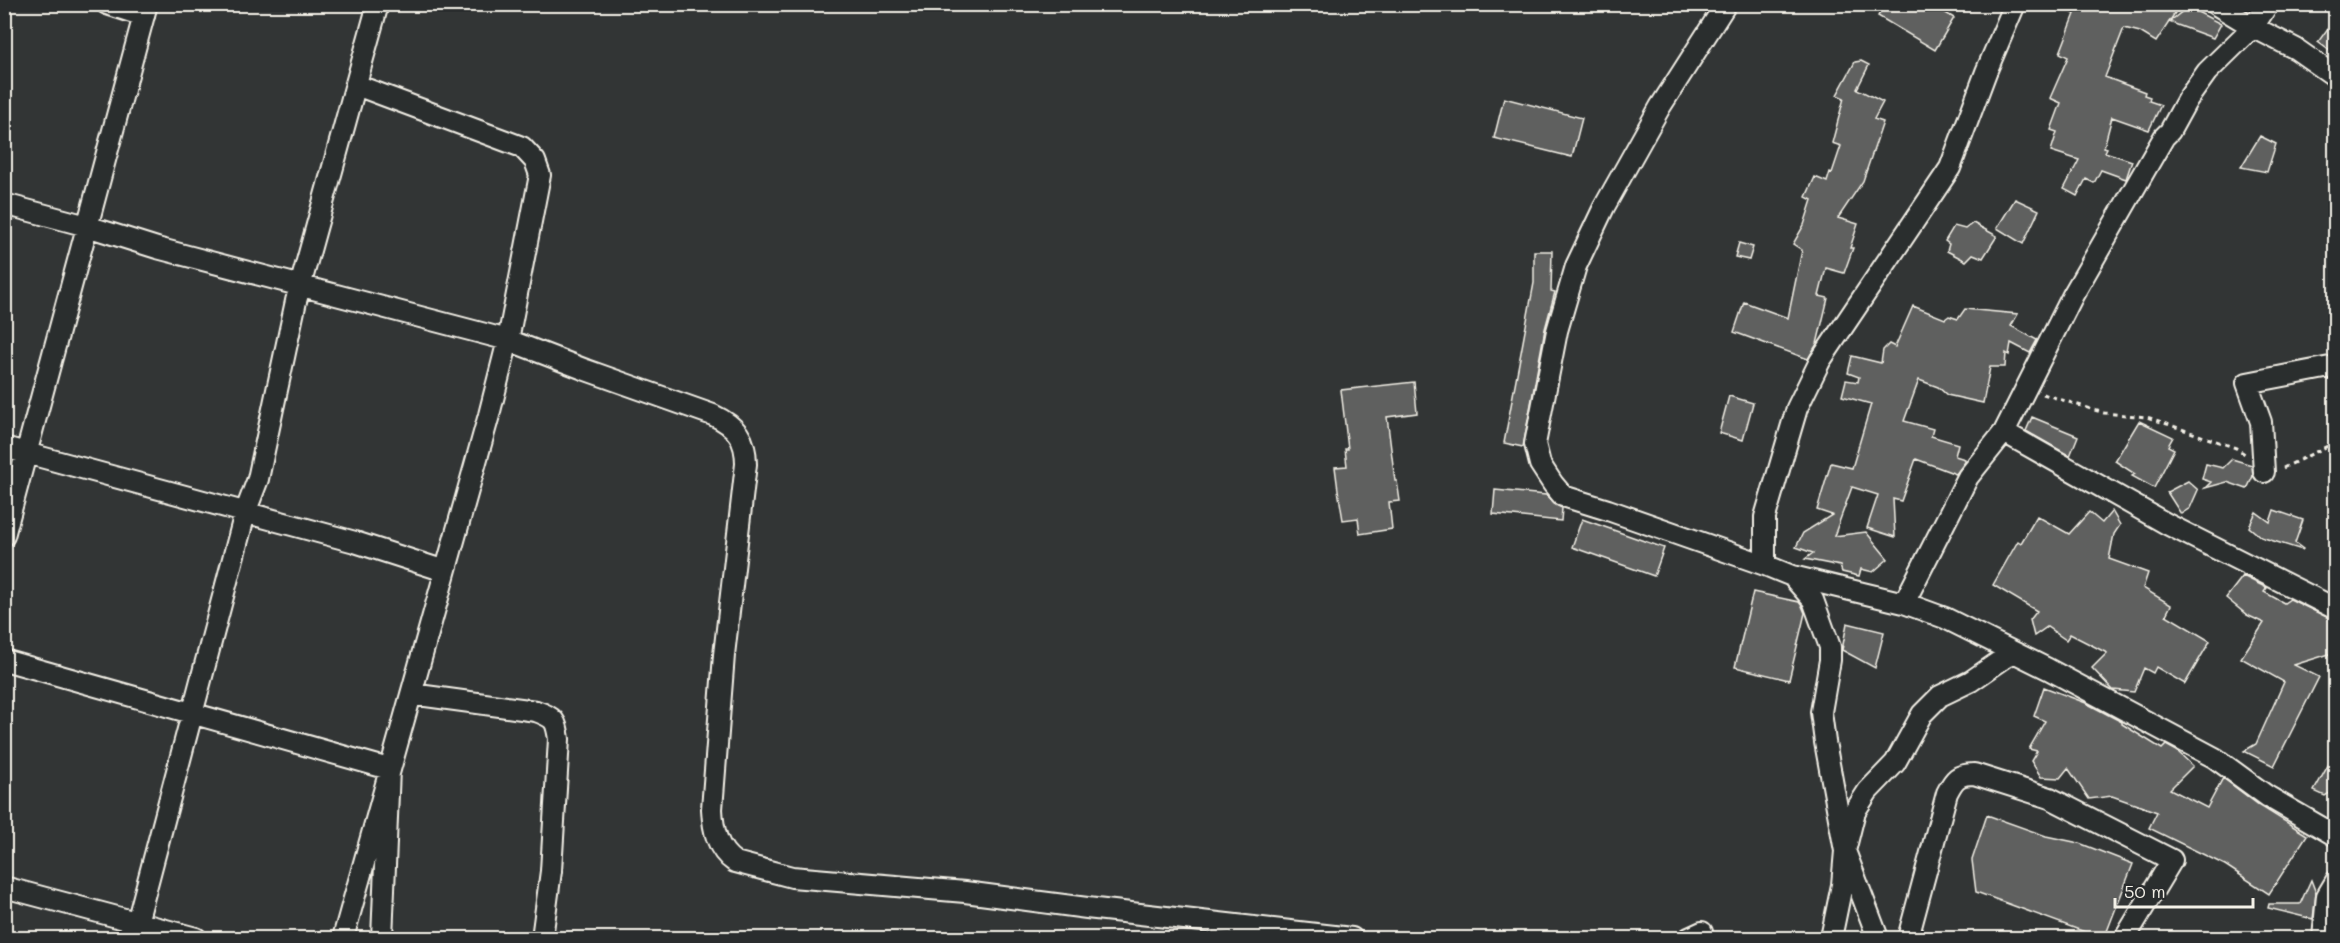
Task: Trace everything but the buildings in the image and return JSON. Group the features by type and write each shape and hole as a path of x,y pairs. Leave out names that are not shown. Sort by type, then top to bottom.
{"street":[{"path":"4,536 145,10 106,4"},
{"path":"135,930 194,714 245,513 258,479 300,284 325,202 344,122 378,4"},
{"path":"1726,4 1660,107 1604,207 1576,266 1557,331 1534,444 1540,464 1563,496 1792,576 1904,603 1945,618 2216,758 2267,796 2336,836"},
{"path":"1765,565 1765,517 1797,408 1820,361 1950,168 1986,72 2015,4"},
{"path":"2215,4 2296,49 2336,77"},
{"path":"1904,603 1968,477 2004,432 2073,295 2164,137 2207,72 2253,27 2268,4"},
{"path":"343,939 508,340 540,176 535,161 522,147 356,85"},
{"path":"4,204 157,248 508,340 713,415 737,430 744,443 745,479 725,644 712,799 713,827 717,840 728,857 754,868 792,877 965,892 1352,939"},
{"path":"2264,472 2261,422 2247,383 2330,367 2336,370"},
{"path":"2004,432 2168,524 2336,609"},
{"path":"4,447 355,542 445,571"},
{"path":"1792,576 1813,600 1830,647 1821,712 1845,852 1878,939"},
{"path":"1831,939 1842,885 1845,852 1855,811 1868,791 1895,764 1922,714 1940,696 1971,681 2013,652"},
{"path":"4,660 92,683 389,770"},
{"path":"411,694 536,711 549,716 557,723 559,739 551,871 542,939"},
{"path":"382,939 389,770"},
{"path":"1908,939 1938,821 1953,780 1962,774 1974,774 2050,798 2172,860 2125,939"},
{"path":"2323,939 2327,896 2336,881"},
{"path":"4,887 135,930 196,939"}],"path":[{"path":"2026,389 2104,413 2147,417 2235,448 2264,472 2278,470 2336,442"}]}
